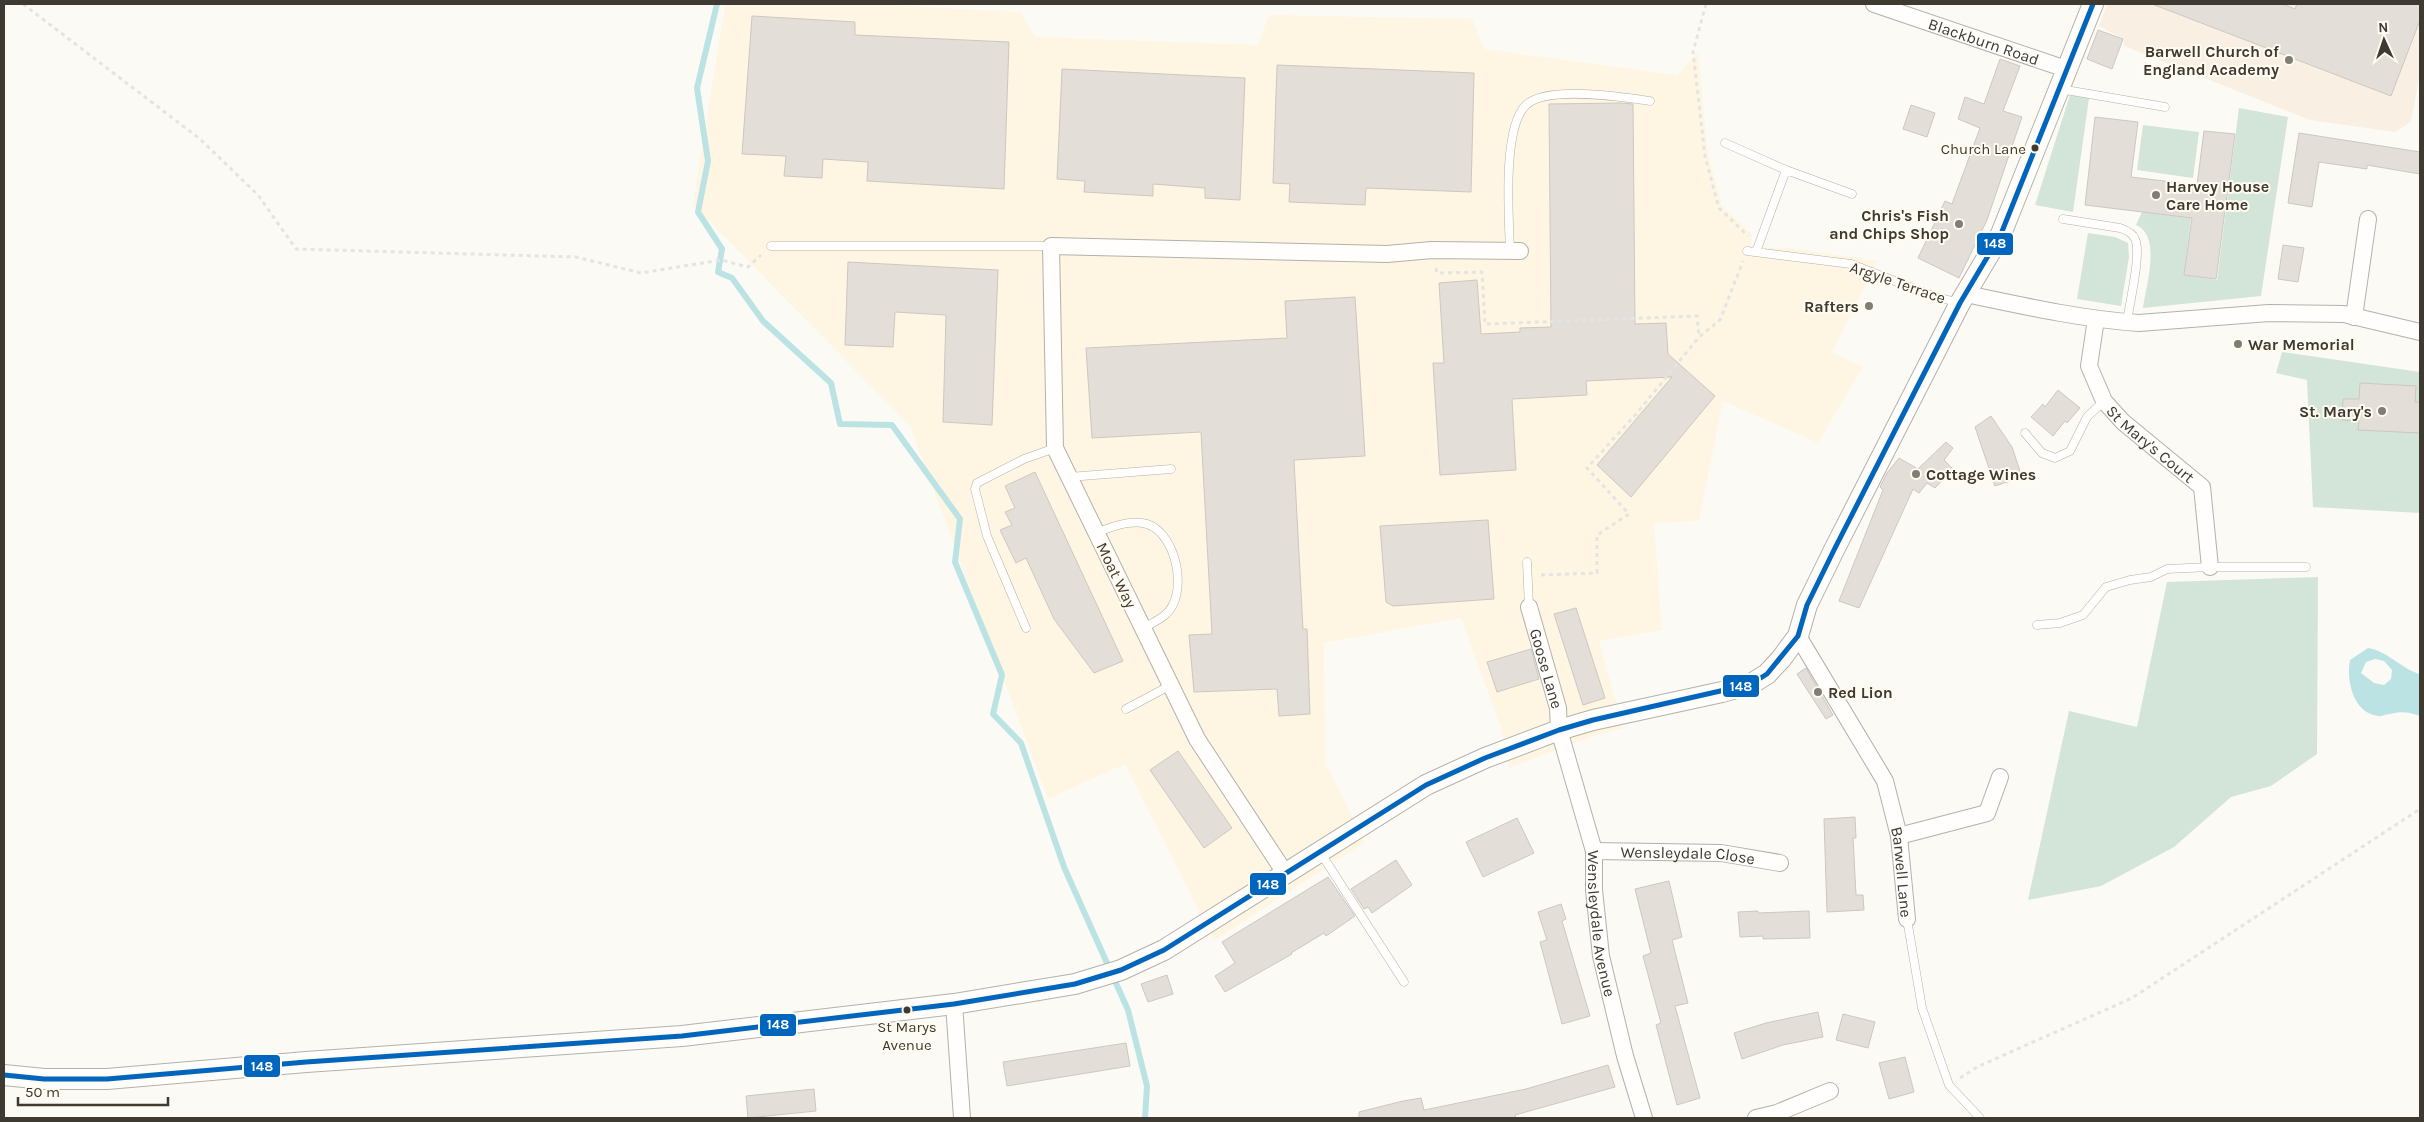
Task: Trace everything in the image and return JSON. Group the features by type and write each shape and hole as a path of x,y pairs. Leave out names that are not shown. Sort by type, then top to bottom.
{"street":[{"name":"Blackburn Road","path":"1874,4 2066,69"},
{"path":"4,1075 44,1079 107,1079 316,1061 682,1036 954,1004 1075,984 1121,970 1164,950 1426,784 1485,758 1559,730 1593,720 1722,692 1750,684 1766,674 1781,660 1798,636 1807,605 1831,556 1963,298 2001,234 2093,4"},
{"path":"2354,317 2368,218"},
{"path":"1051,246 1387,254 1432,250 1515,251"},
{"name":"Moat Way","path":"1051,246 1055,448 1197,739 1285,873"},
{"path":"1963,298 2096,319 2139,323 2269,314 2344,314 2420,332"},
{"name":"St Mary's Court","path":"2096,319 2089,366 2104,401 2123,422 2202,487 2210,567"},
{"name":"Goose Lane","path":"1529,607 1558,708 1559,730"},
{"name":"Barwell Lane","path":"1798,636 1885,781 1899,836 1907,919"},
{"name":"Wensleydale Avenue","path":"1559,730 1594,851 1594,890 1600,956 1625,1056 1644,1118"},
{"path":"1899,836 1987,813 2000,777"},
{"name":"Wensleydale Close","path":"1594,851 1722,853 1780,863"},
{"path":"954,1004 962,1118"},
{"path":"1756,1118 1778,1116 1830,1090"}],"lane":[{"path":"2058,88 2165,107"},
{"path":"1515,251 1507,177 1517,119 1527,104 1553,94 1613,95 1650,101"},
{"path":"1725,143 1786,170 1852,194"},
{"path":"1756,252 1786,170"},
{"path":"2063,219 2120,228 2128,231 2135,237 2138,249 2127,322"},
{"path":"771,246 1051,246"},
{"name":"Argyle Terrace","path":"1747,251 1851,264 1933,296 1963,298"},
{"path":"2025,433 2042,453 2055,458 2070,451 2087,417 2104,401"},
{"path":"1026,628 987,536 975,489 977,483 1024,459 1055,448"},
{"path":"1069,477 1171,470"},
{"path":"1096,533 1114,525 1136,523 1155,528 1168,544 1177,568 1176,597 1166,614 1143,628"},
{"path":"1527,562 1529,607"},
{"path":"2037,625 2060,623 2083,615 2106,587 2130,580 2151,577 2167,569 2306,567"},
{"path":"1126,708 1171,685"},
{"path":"1320,852 1404,982"},
{"name":"Barwell Lane","path":"1907,919 1922,1008 1949,1085 1980,1118"}],"path":[{"path":"23,4 200,139 258,194 296,250 576,256 641,273 721,260 748,267 771,246"},
{"path":"1528,575 1597,573 1597,535 1629,514 1587,468 1637,413 1699,337 1720,320 1747,251 1749,237 1719,208 1705,156 1693,52 1706,4"},
{"path":"1437,273 1482,272 1485,324 1697,316 1699,337"},
{"path":"1949,1085 1977,1067 2132,998 2420,809"}],"shaded area":[{"path":"725,4 870,4 1020,12 1036,37 1258,45 1269,15 1472,19 1484,49 1677,75 1698,52 1708,153 1722,206 1752,234 1751,248 1789,248 1878,261 1832,352 1863,367 1818,443 1723,401 1699,521 1654,523 1662,630 1599,641 1623,728 1593,736 1509,768 1502,731 1461,618 1324,643 1326,764 1365,842 1214,941 1125,764 1048,799 910,426 693,205"},
{"name":"Barwell Church of England Academy","path":"2107,4 2420,4 2420,73 2411,122 2395,132 2310,120 2124,46 2124,39 2099,26"}],"green space":[{"path":"2070,95 2089,98 2073,212 2035,205"},
{"path":"2239,108 2288,117 2261,296 2143,308 2149,275 2150,250 2144,231 2136,225 2142,212 2191,218 2184,275 2217,280"},
{"path":"2143,125 2199,132 2193,178 2137,170"},
{"path":"2088,233 2115,237 2128,243 2129,257 2121,306 2077,299"},
{"path":"2282,352 2420,372 2420,513 2313,507 2307,380 2276,373"},
{"path":"2318,577 2317,754 2271,786 2231,797 2174,847 2101,886 2028,900 2069,711 2137,727 2167,582"}],"water":[{"path":"2368,648 2382,653 2413,672 2420,674 2420,716 2401,712 2379,716 2369,714 2357,702 2353,694 2349,677 2350,660","holes":["2375,659 2384,661 2392,670 2391,679 2384,685 2374,683 2361,673 2366,662"]}],"building":[{"path":"2152,4 2282,4 2295,9 2297,4 2420,4 2420,20 2391,96"},
{"path":"752,16 855,22 855,35 1009,42 1004,189 867,181 868,162 823,159 822,178 784,176 786,156 742,154"},
{"path":"2098,30 2123,39 2112,69 2087,59"},
{"path":"2000,59 2020,66 2003,111 2022,117 1987,220 1959,278 1918,258 1945,201 1952,204 1980,128 1958,119 1965,97 1984,104"},
{"path":"1277,65 1474,73 1471,192 1366,188 1365,205 1289,202 1290,184 1273,183"},
{"path":"1062,69 1245,78 1240,200 1205,198 1205,188 1153,184 1153,196 1084,192 1085,181 1057,179"},
{"path":"1549,104 1633,104 1635,324 1666,323 1668,354 1715,396 1631,497 1597,465 1672,377 1586,381 1587,395 1512,399 1516,470 1440,475 1433,363 1444,363 1439,283 1477,280 1481,334 1520,332 1520,328 1551,327"},
{"path":"1911,105 1935,113 1927,137 1903,129"},
{"name":"Harvey House Care Home","path":"2095,117 2138,122 2131,177 2197,185 2204,131 2235,134 2216,279 2184,275 2192,218 2085,205"},
{"path":"2299,133 2420,152 2420,174 2367,165 2367,169 2319,162 2312,207 2288,203"},
{"path":"2283,245 2304,248 2298,282 2278,279"},
{"path":"848,262 998,270 992,425 943,422 946,315 895,312 893,347 845,345"},
{"path":"1355,297 1365,456 1294,460 1303,629 1307,629 1310,714 1279,716 1277,689 1194,692 1189,635 1212,634 1201,432 1092,438 1086,348 1287,338 1285,301"},
{"name":"St. Mary's","path":"2360,383 2416,386 2415,402 2420,402 2420,433 2358,430 2359,421 2342,420 2343,399 2359,399"},
{"path":"2058,390 2080,408 2067,423 2065,421 2053,436 2031,417 2043,404 2045,407"},
{"path":"1991,416 2012,447 2022,477 1995,486 1975,427"},
{"path":"1946,442 1953,448 1944,460 1953,469 1935,488 1927,483 1919,493 1913,489 1859,608 1839,601 1883,490 1880,487 1887,473 1899,458 1918,469"},
{"path":"1035,472 1123,661 1094,673 1054,619 1026,558 1016,563 1000,530 1012,525 1005,512 1015,508 1005,486"},
{"path":"1488,520 1494,599 1393,606 1386,602 1380,526"},
{"path":"1576,608 1605,698 1583,705 1554,614"},
{"path":"1531,649 1539,679 1497,692 1487,662"},
{"path":"1806,668 1833,715 1826,719 1797,674"},
{"path":"1178,751 1232,828 1204,848 1150,770"},
{"path":"1855,817 1856,838 1853,838 1856,895 1863,895 1864,910 1827,912 1824,819"},
{"path":"1517,818 1534,853 1483,877 1466,842"},
{"path":"1396,860 1412,885 1372,913 1368,907 1364,909 1351,889"},
{"path":"1328,877 1355,916 1326,936 1324,933 1292,954 1225,992 1215,976 1235,963 1222,942"},
{"path":"1669,881 1682,937 1672,940 1688,1003 1675,1006 1700,1098 1677,1105 1656,1025 1661,1023 1643,956 1651,953 1635,889"},
{"path":"1561,904 1566,919 1562,921 1590,1016 1562,1024 1540,942 1547,940 1538,912"},
{"path":"1758,911 1758,913 1809,911 1810,938 1763,939 1763,936 1740,937 1738,912"},
{"path":"1167,975 1173,994 1148,1002 1141,984"},
{"path":"1818,1012 1823,1037 1783,1045 1742,1059 1734,1033 1766,1023"},
{"path":"1843,1014 1875,1022 1868,1048 1836,1040"},
{"path":"1126,1043 1130,1066 1007,1086 1003,1062"},
{"path":"1905,1057 1914,1092 1889,1099 1879,1063"},
{"path":"1608,1065 1615,1087 1515,1115 1516,1118 1359,1118 1359,1112 1403,1101 1421,1098 1424,1110 1526,1089"},
{"path":"814,1089 816,1111 748,1118 746,1096"}],"waterway":[{"path":"717,4 697,88 708,161 698,212 722,249 718,272 732,278 763,321 831,383 840,424 892,425 960,519 955,562 1002,675 993,714 1021,743 1064,867 1128,1010 1147,1086 1145,1118"}],"transit line":[{"name":"148","path":"4,1075 44,1079 107,1079 306,1062 682,1036 954,1004 1075,984 1121,970 1164,950 1426,785 1485,758 1559,730 1593,720 1751,684 1767,674 1798,636 1807,605 1835,548 1960,303 2001,234 2093,4"}],"place":[{"name":"Barwell Church of England Academy","path":"2289,60"},
{"name":"Church Lane","path":"2035,148"},
{"name":"Harvey House Care Home","path":"2156,195"},
{"name":"Chris's Fish and Chips Shop","path":"1959,224"},
{"name":"Rafters","path":"1869,306"},
{"name":"War Memorial","path":"2238,344"},
{"name":"St. Mary's","path":"2382,411"},
{"name":"Cottage Wines","path":"1916,474"},
{"name":"Red Lion","path":"1818,692"},
{"name":"St Marys Avenue","path":"907,1010"}]}
